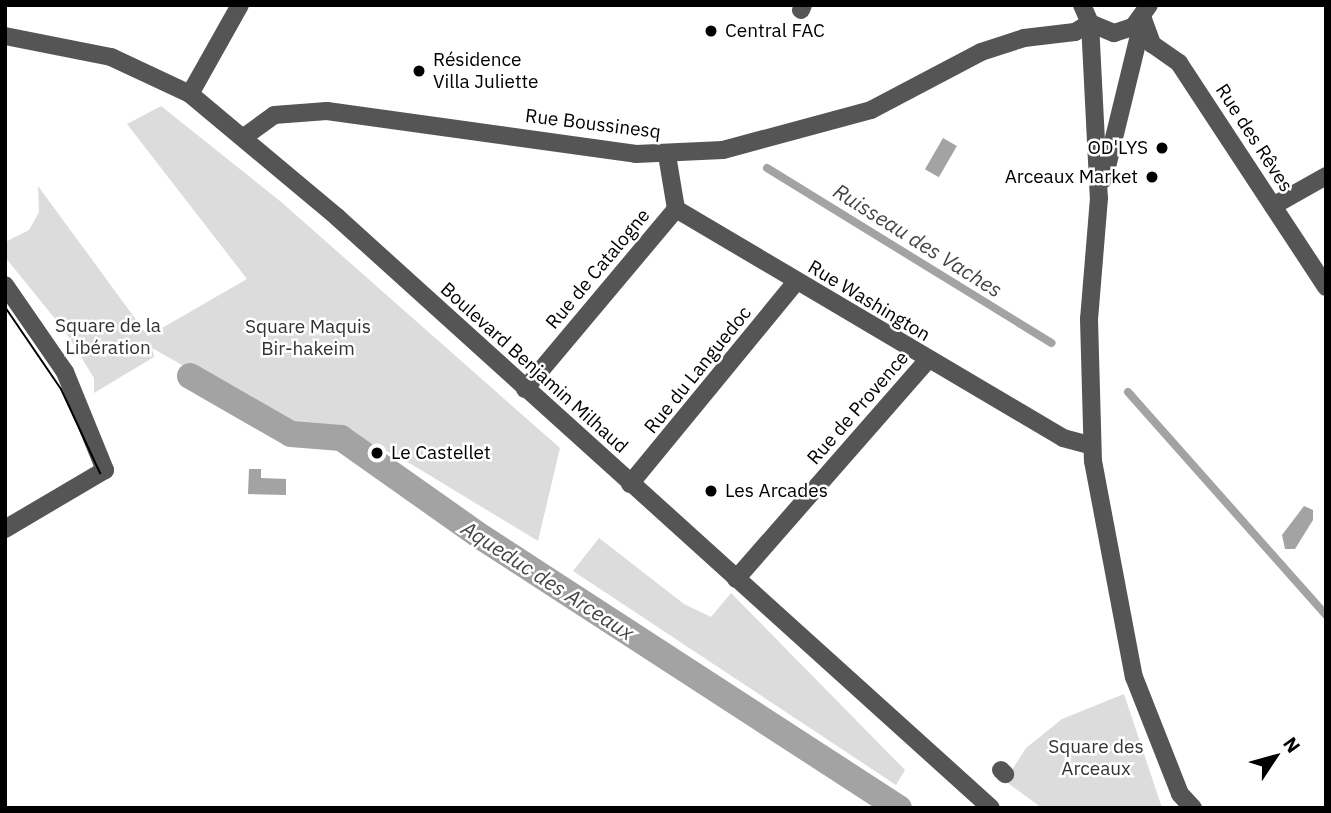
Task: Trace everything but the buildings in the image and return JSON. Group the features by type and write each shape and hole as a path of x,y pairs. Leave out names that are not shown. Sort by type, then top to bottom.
{"street":[{"path":"190,94 240,5"},
{"path":"1082,5 1090,23 1099,198 1089,320 1092,446 1134,677 1180,801 1193,808"},
{"path":"1090,23 1114,33 1146,12"},
{"path":"1099,198 1146,12"},
{"name":"Rue des Rêves","path":"1146,12 1152,44 1180,63 1326,287"},
{"name":"Rue Boussinesq","path":"244,137 274,115 327,111 667,155 723,150 817,128 894,100 981,52 1024,38 1075,32 1090,23"},
{"name":"Boulevard Benjamin Milhaud","path":"5,36 111,57 190,94 244,137 991,808"},
{"path":"667,155 676,209"},
{"path":"1273,206 1326,176"},
{"name":"Rue de Catalogne","path":"525,389 676,209"},
{"name":"Rue Washington","path":"676,209 1063,438 1092,446"},
{"name":"Rue du Languedoc","path":"631,484 796,282"},
{"path":"5,285 65,372 104,470 5,529"},
{"name":"Rue de Provence","path":"736,579 928,360"}],"green space":[{"name":"Square Maquis Bir-hakeim","path":"161,106 280,201 560,448 538,541 401,458 331,424 290,426 152,348 154,357 94,393 94,378 65,331 5,257 5,242 29,230 39,212 38,186 148,336 247,279 127,124"},
{"path":"599,538 684,604 711,617 731,593 905,770 896,785 573,571"},
{"name":"Square des Arceaux","path":"1124,694 1162,808 1042,808 1005,781 1026,748 1062,719"}],"shaded area":[{"path":"943,138 957,146 939,177 925,169"},
{"path":"249,469 261,469 261,478 286,479 286,495 248,494"},
{"path":"1304,506 1313,510 1313,520 1295,549 1285,549 1282,535"}],"waterway":[{"name":"Ruisseau des Vaches","path":"767,168 1052,343"},
{"name":"Aqueduc des Arceaux","path":"190,376 291,434 341,438 483,538 899,808"},
{"name":"Ruisseau des Vaches","path":"1128,392 1326,615"}],"tram line":[{"path":"5,307 61,389 100,473"}],"place":[{"name":"Central FAC","path":"711,31"},
{"name":"Résidence Villa Juliette","path":"419,71"},
{"name":"OD'LYS","path":"1162,148"},
{"name":"Arceaux Market","path":"1152,177"},
{"name":"Le Castellet","path":"377,453"},
{"name":"Les Arcades","path":"711,491"}],"park label":[{"name":"Square de la Libération","path":"108,337"}]}
